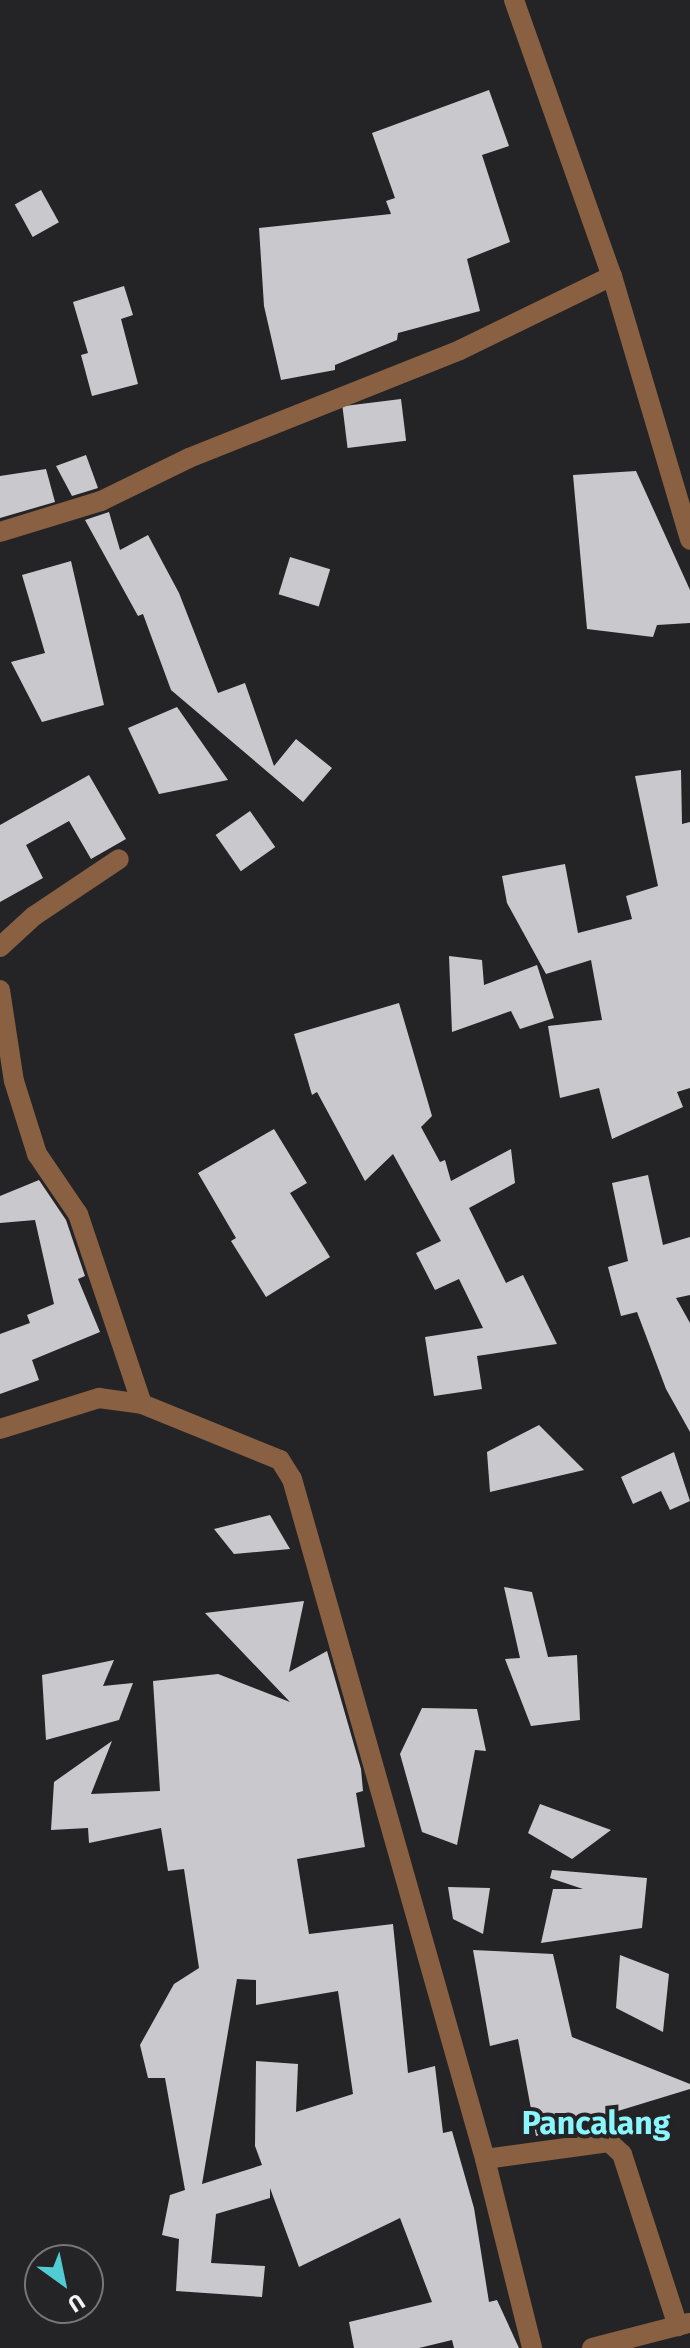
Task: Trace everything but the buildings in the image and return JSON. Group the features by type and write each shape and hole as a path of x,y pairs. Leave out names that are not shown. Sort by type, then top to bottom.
{"street":[{"path":"514,0 612,276 690,540"},
{"path":"0,532 101,501 189,458 460,350 612,276"},
{"path":"0,947 34,916 119,859"},
{"path":"0,990 14,1081 37,1154 78,1214 142,1404"},
{"path":"0,1429 99,1398 142,1404 280,1460 292,1479 485,2159 532,2348"},
{"path":"485,2159 609,2142 622,2154 684,2324 592,2348"}],"district":[{"name":"Pancalang","path":"596,2123"}]}
